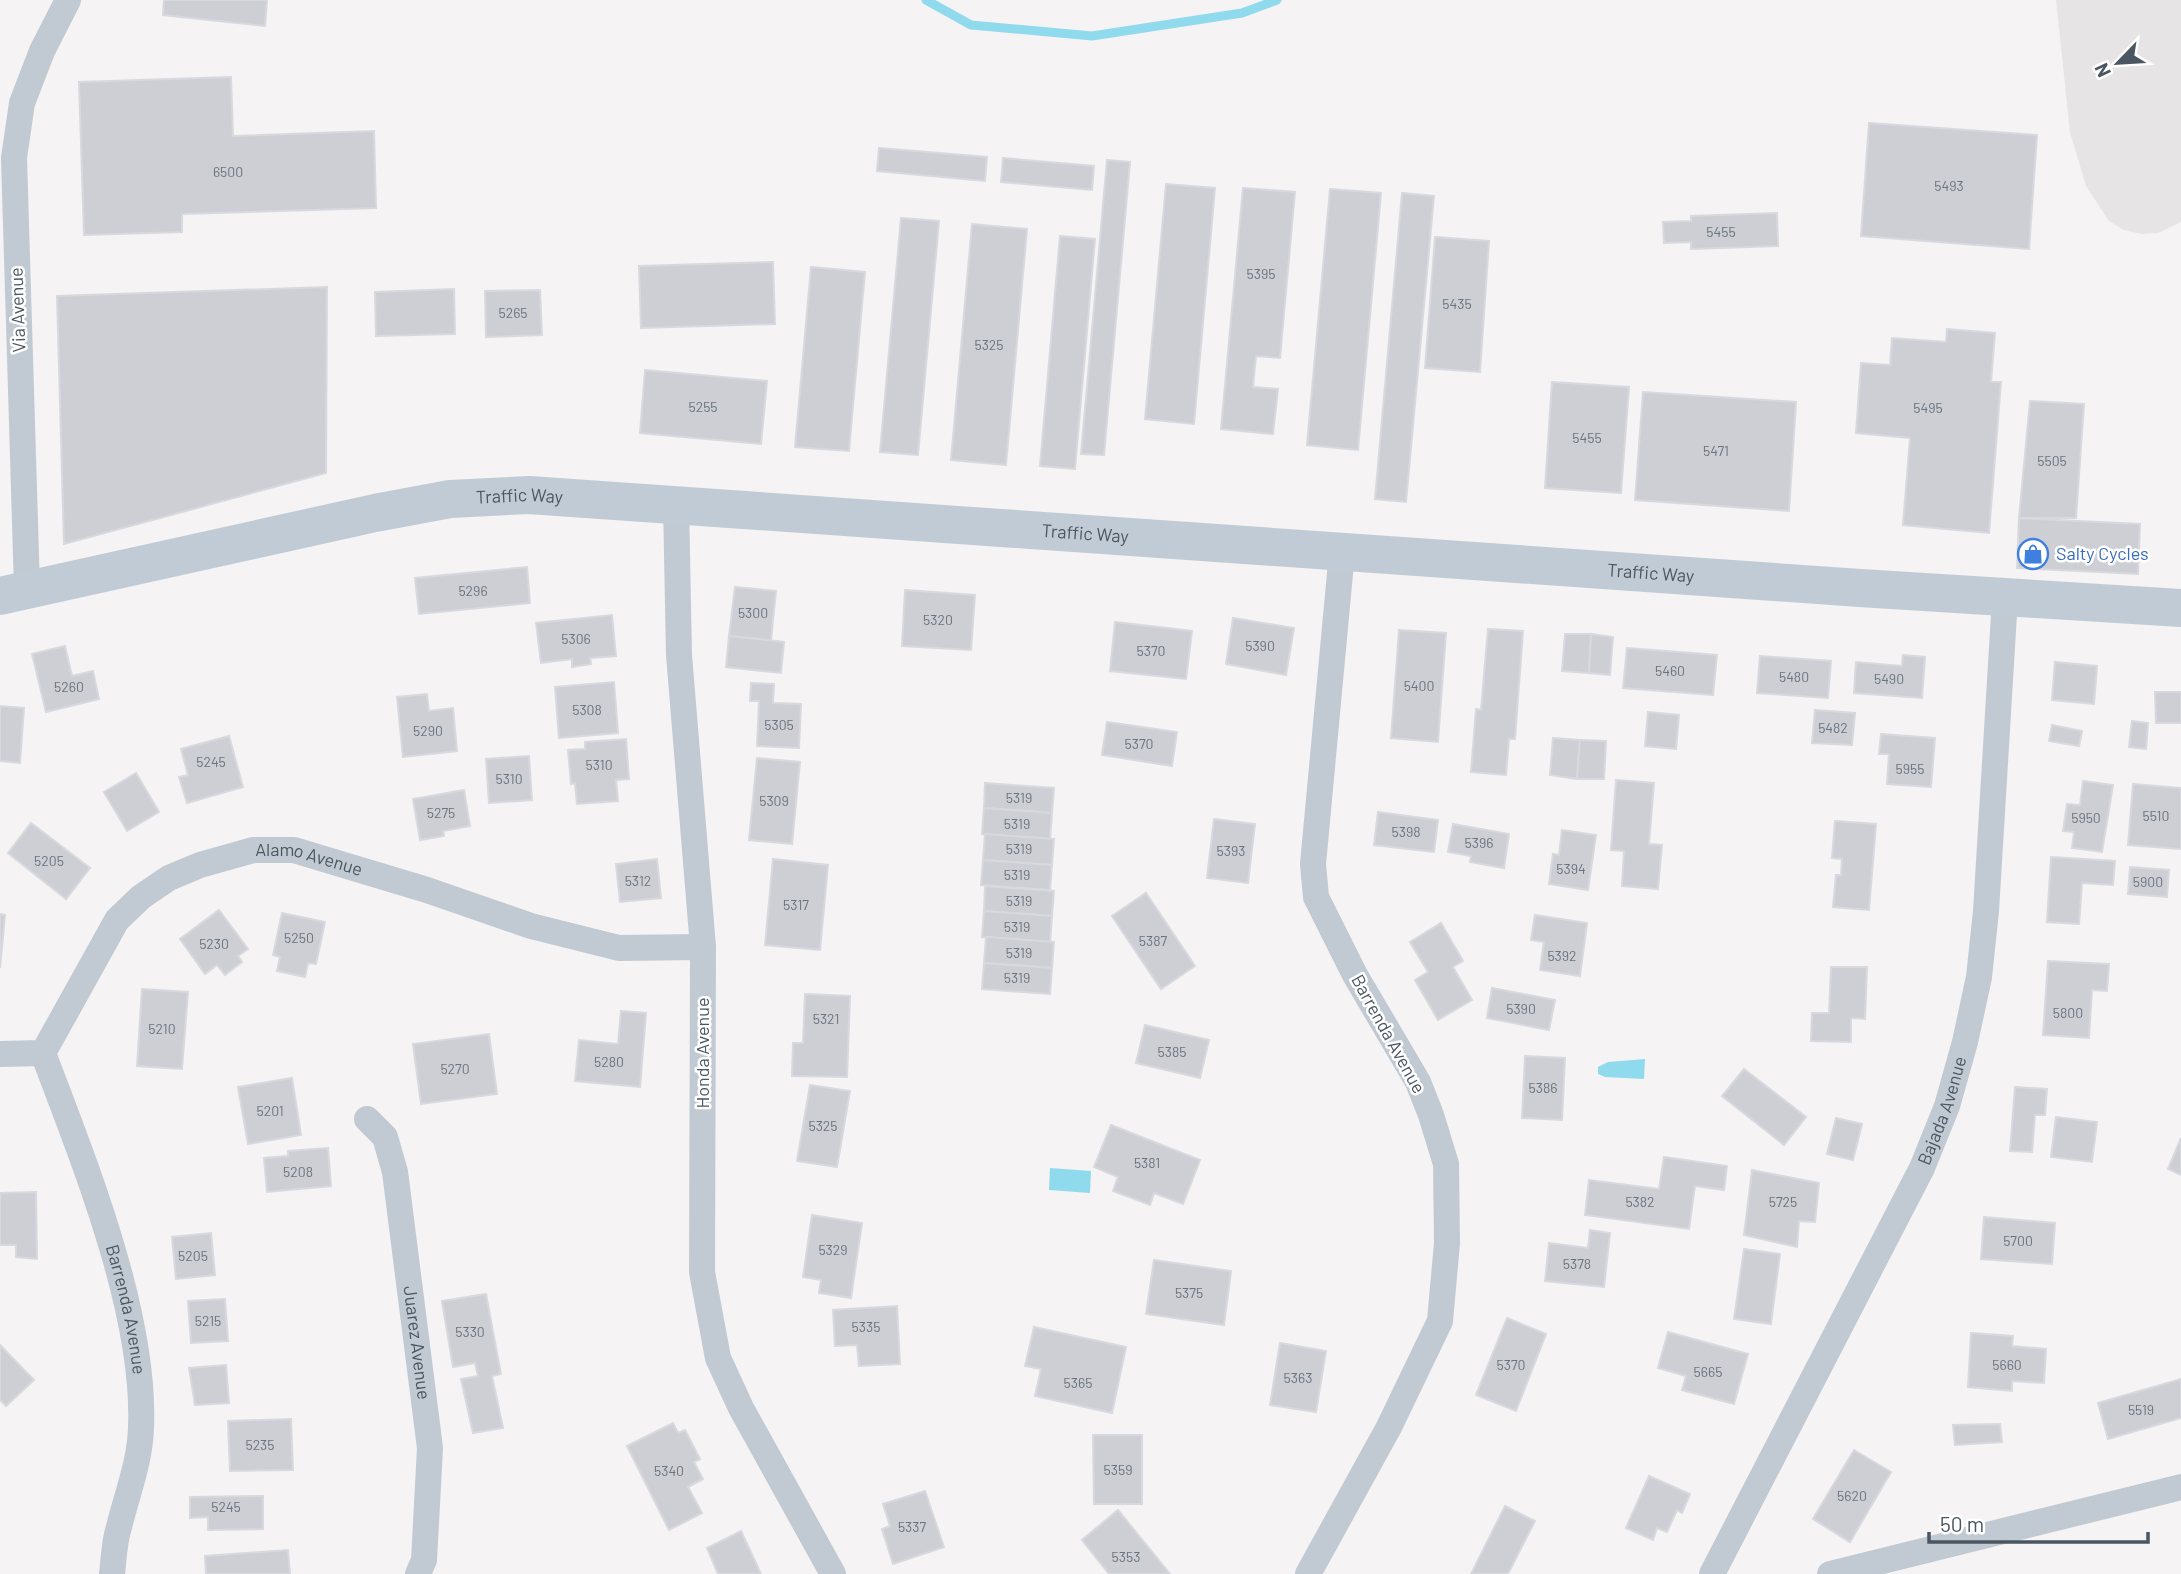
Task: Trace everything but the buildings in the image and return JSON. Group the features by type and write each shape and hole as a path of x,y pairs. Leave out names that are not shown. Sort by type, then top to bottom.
{"street":[{"name":"Via Avenue","path":"13,593 14,158 22,103 41,51 68,0"},
{"name":"Traffic Way","path":"13,593 450,499 529,495 2181,608"},
{"name":"Honda Avenue","path":"676,503 679,655 703,947 702,1272 707,1308 718,1359 741,1408 833,1574"},
{"name":"Barrenda Avenue","path":"1308,1574 1389,1427 1440,1321 1447,1243 1446,1164 1419,1083 1355,975 1315,897 1313,864 1342,552"},
{"name":"Bajada Avenue","path":"1712,1574 1922,1168 1950,1093 1965,1042 1979,977 1986,911 2005,598"},
{"name":"Alamo Avenue","path":"43,1053 92,961 125,912 169,878 200,864 253,850 294,850 427,890 530,926 619,948 703,947"},
{"name":"Barrenda Avenue","path":"43,1053 110,1246 132,1331 141,1396 141,1430 134,1477 118,1529 112,1574"},
{"path":"0,1054 43,1053"},
{"name":"Juarez Avenue","path":"367,1119 385,1137 395,1172 430,1448 424,1560 418,1574"},
{"path":"1830,1574 2181,1487"}],"shaded area":[{"path":"2056,0 2181,0 2181,222 2158,233 2142,234 2124,230 2109,221 2086,186 2070,132"}],"water":[{"path":"1645,1059 1644,1079 1605,1077 1598,1074 1598,1067 1608,1062"},
{"path":"1050,1168 1091,1171 1090,1193 1049,1190"}],"waterway":[{"path":"926,0 971,25 1092,36 1242,13 1277,0"}],"place":[{"name":"Salty Cycles","path":"2033,554"}]}
